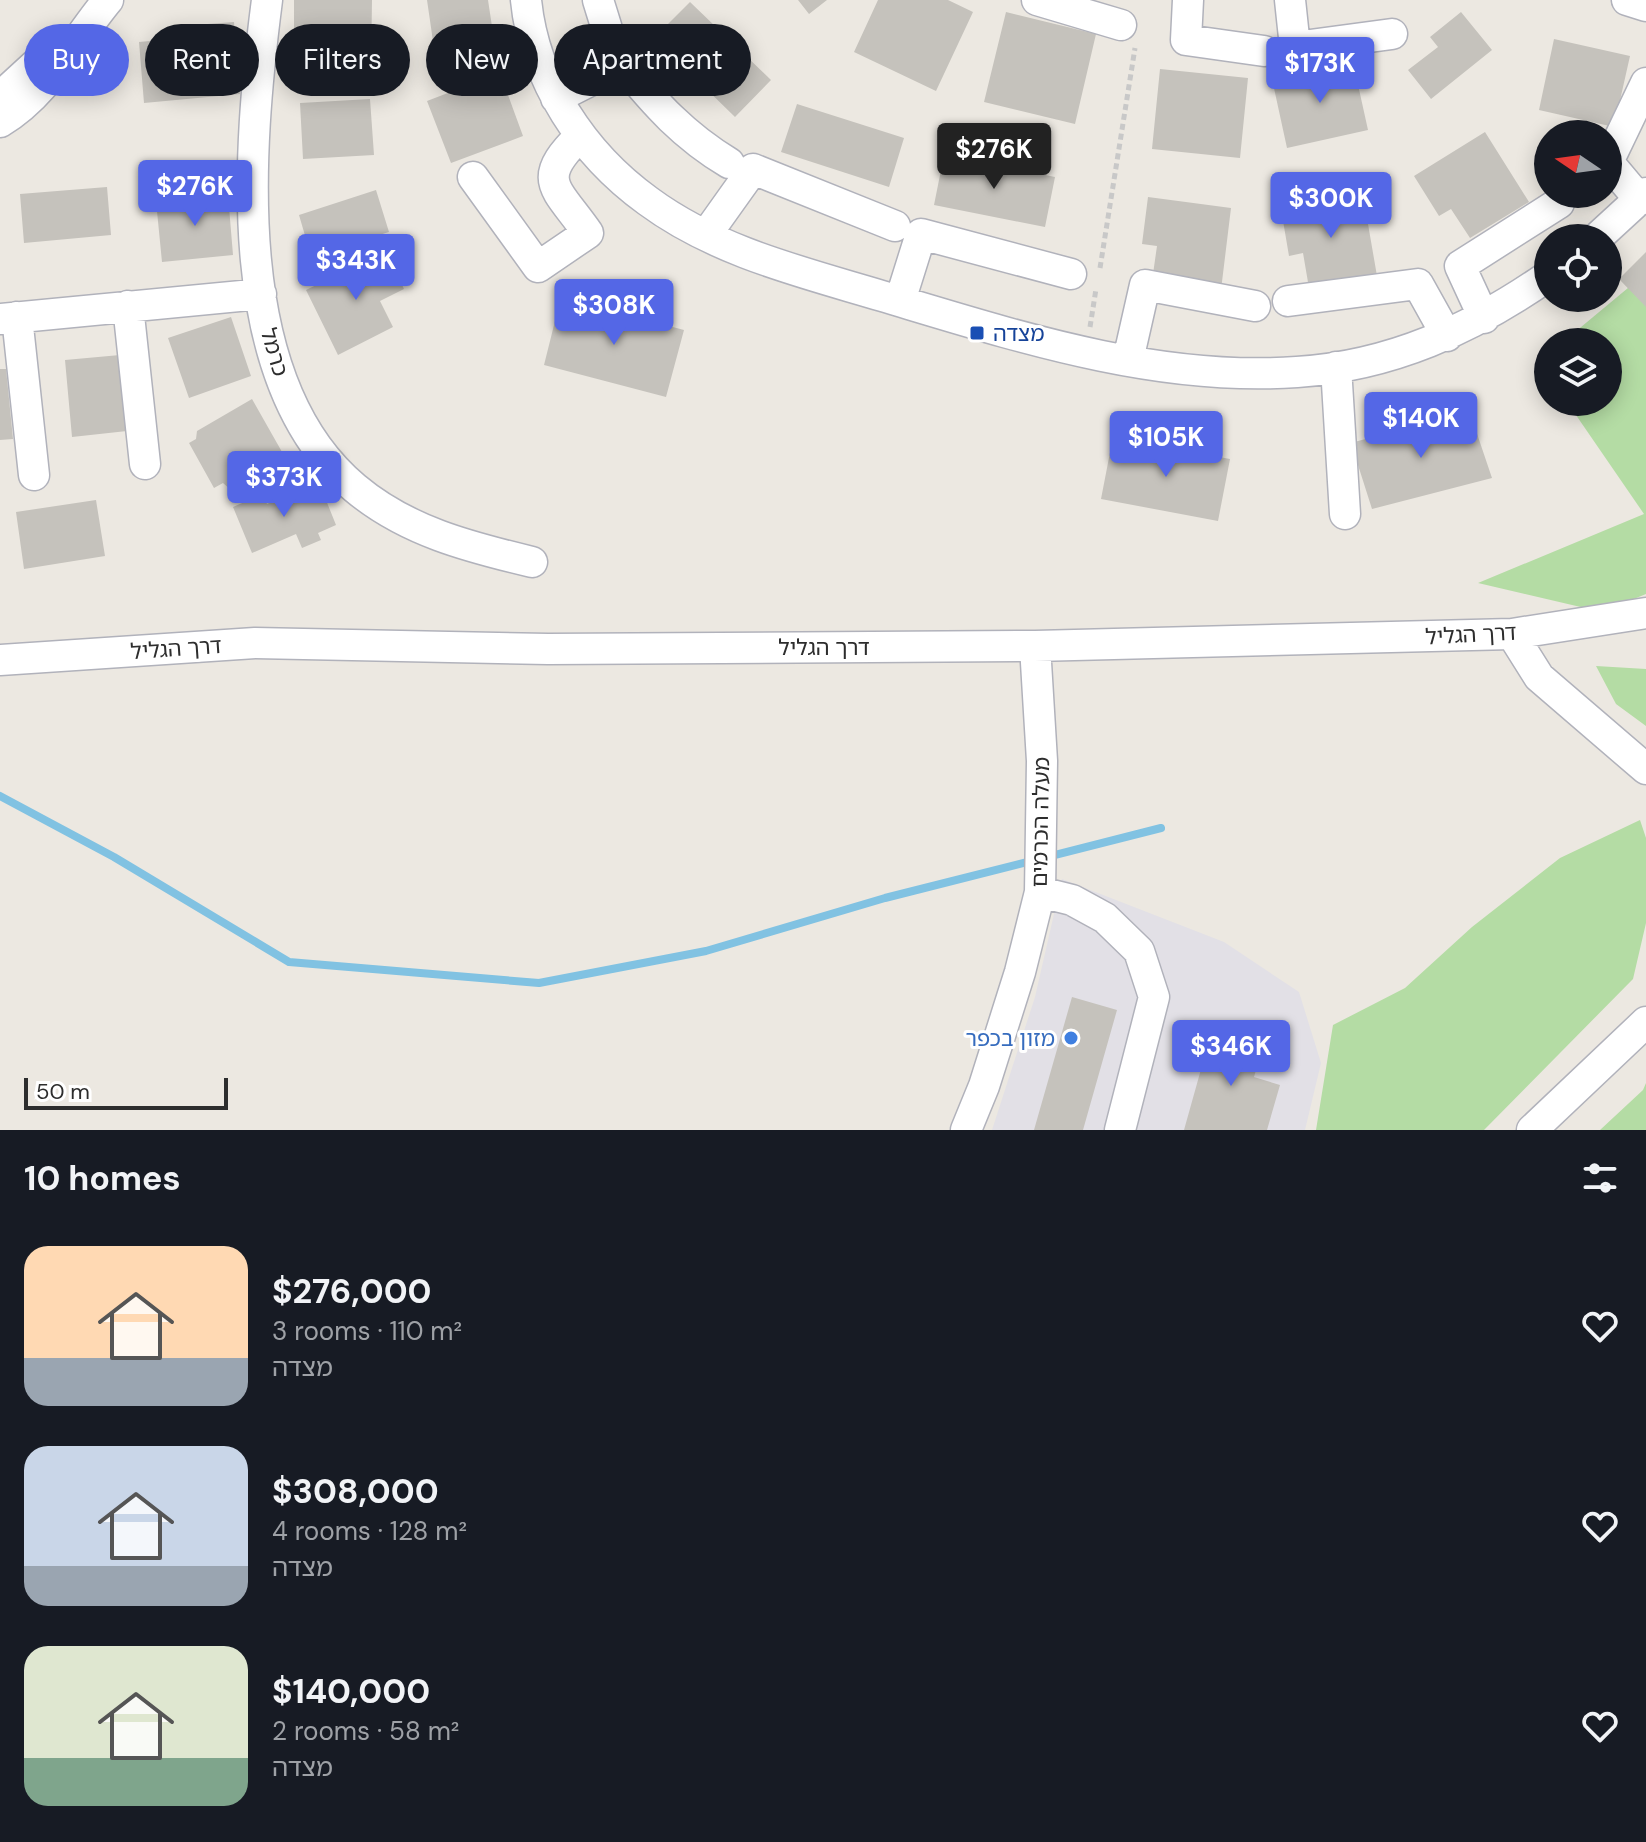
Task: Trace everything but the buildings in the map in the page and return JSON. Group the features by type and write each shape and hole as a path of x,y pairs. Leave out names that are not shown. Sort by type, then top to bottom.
{"street":[{"name":"כרמל","path":"267,0 256,152 256,222 261,294 276,364 294,409 319,450 355,488 401,520 460,545 532,562"},
{"path":"526,0 538,56 556,98 580,136 611,171 648,201 742,252 900,301 1086,352 1128,360 1228,373 1297,372 1366,363 1447,336 1484,318 1534,285"},
{"path":"598,0 605,24"},
{"path":"1037,0 1128,35"},
{"path":"1188,0 1186,40 1264,51"},
{"path":"1290,0 1295,47 1392,34"},
{"path":"1627,0 1646,6"},
{"path":"0,97 102,7"},
{"path":"0,122 18,111 60,64 102,7"},
{"path":"556,98 623,64 671,122 699,145 729,163"},
{"path":"1612,224 1643,196 1608,162 1646,83"},
{"path":"473,177 538,267 588,233 555,185 552,171 558,158 580,136"},
{"path":"706,235 753,169 895,226"},
{"path":"1484,318 1460,266 1551,208"},
{"path":"900,301 921,234 1071,274"},
{"path":"1288,301 1418,284 1447,336"},
{"path":"1128,360 1145,285 1255,306"},
{"path":"34,475 9,318 261,294"},
{"path":"128,306 145,464"},
{"path":"1336,367 1345,514"},
{"name":"דרך הגליל","path":"0,660 266,643 548,649 1035,646 1512,634 1646,613"},
{"path":"1512,634 1539,677 1646,769"},
{"name":"מעלה הכרמים","path":"966,1130 984,1086 1020,972 1040,892 1042,761 1035,646"},
{"path":"1040,892 1072,900 1105,918 1139,951 1154,997 1120,1130"},
{"path":"1532,1130 1646,1022"}],"path":[{"path":"1086,352 1128,35"}],"shaded area":[{"path":"1062,879 1224,942 1299,992 1321,1063 1305,1130 992,1130 1035,997"}],"green space":[{"path":"1646,273 1646,594 1602,612 1478,583 1644,514 1577,416 1622,416 1622,328 1580,328 1599,312 1622,312 1622,293"},
{"path":"1596,666 1646,669 1646,726 1616,704"},
{"path":"1640,820 1646,838 1646,923 1633,979 1484,1130 1316,1130 1333,1025 1405,988 1472,927 1560,858"},
{"path":"1646,1083 1646,1130 1600,1130 1643,1090"}],"waterway":[{"path":"0,796 114,857 289,962 539,983 706,951 885,898 1161,828"}],"place":[{"name":"מצדה","path":"977,333"},
{"name":"מזון בכפר","path":"1071,1038"}]}
